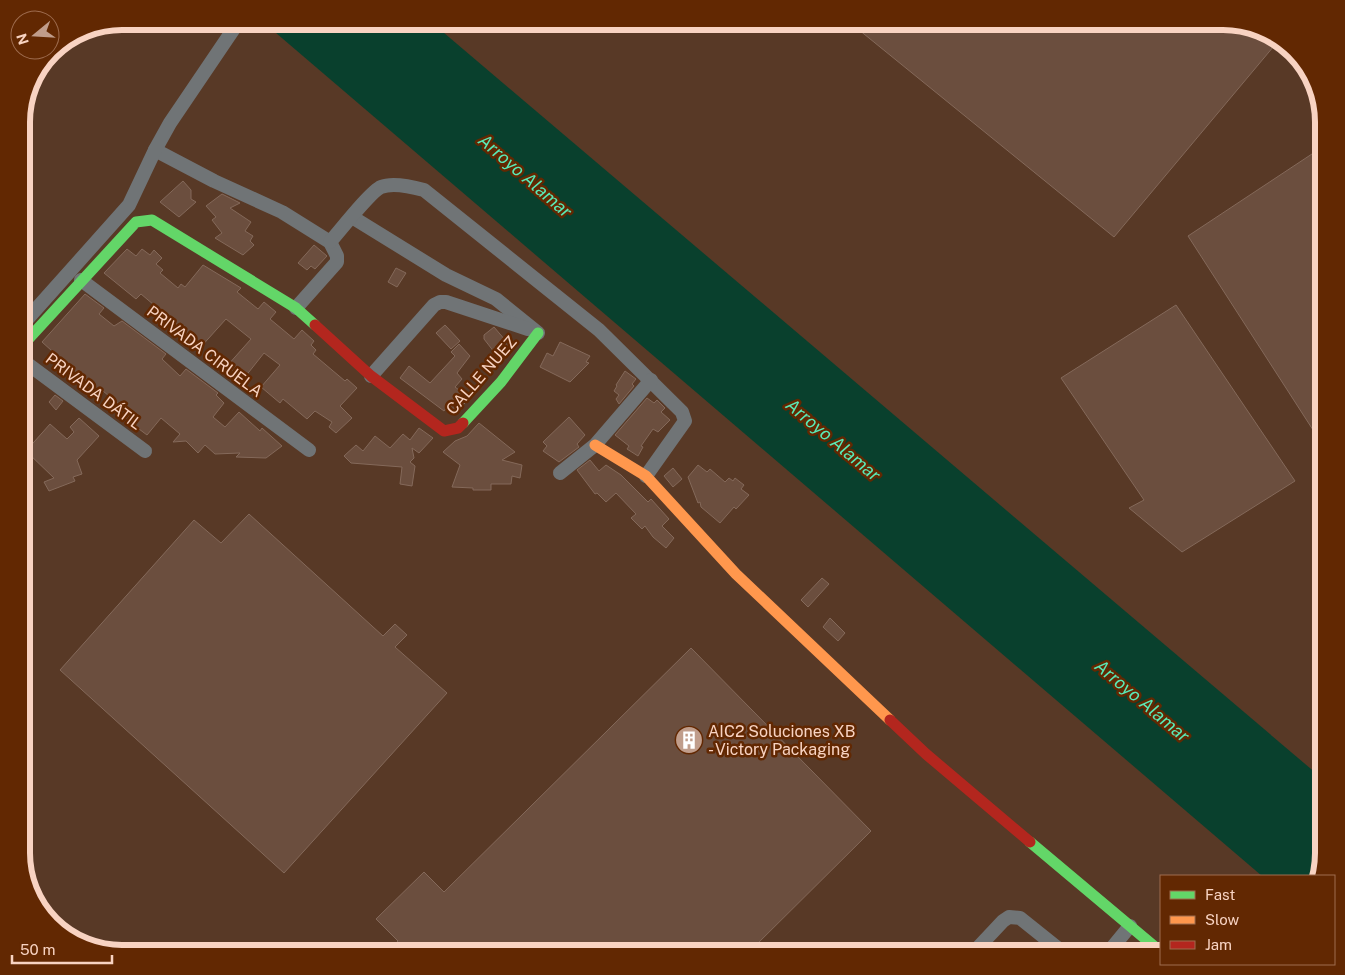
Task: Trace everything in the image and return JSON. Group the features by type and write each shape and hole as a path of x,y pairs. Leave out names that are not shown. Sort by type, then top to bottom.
{"street":[{"path":"30,317 129,205 154,150 170,123 233,30"},
{"path":"154,150 214,181 282,212 330,242 337,256 337,262 296,308"},
{"path":"330,242 382,187 405,185 424,190 599,330 682,412 686,421 646,476"},
{"path":"129,205 140,220"},
{"path":"352,217 446,275 496,298 538,333"},
{"path":"30,338 81,280 140,220 152,220 296,308 371,376 434,305 440,302 446,302 538,333"},
{"name":"PRIVADA CIRUELA","path":"81,280 309,450"},
{"name":"CALLE NUEZ","path":"371,376 444,431 458,428 502,382 538,333"},
{"name":"PRIVADA DÁTIL","path":"30,364 145,451"},
{"path":"560,473 595,445 651,380"},
{"path":"595,445 646,476 736,574 926,754 1153,945"},
{"path":"980,945 1009,917 1020,918 1054,945"},
{"path":"1114,945 1130,926"}],"water":[{"name":"Arroyo Alamar","path":"273,30 441,30 1315,772 1315,859 1312,875 1261,875"}],"building":[{"path":"859,30 1229,30 1259,37 1274,46 1114,237"},
{"path":"1315,152 1315,433 1188,236"},
{"path":"183,181 191,190 191,199 196,202 179,217 160,202"},
{"path":"222,194 240,203 230,208 251,222 245,231 253,236 250,241 254,245 243,255 215,238 222,233 212,220 216,217 206,206"},
{"path":"314,245 327,256 315,269 311,266 307,270 298,263"},
{"path":"127,249 136,256 142,249 150,255 154,250 162,258 156,264 163,270 160,273 178,288 181,284 185,287 203,265 241,288 237,292 258,309 264,302 276,312 270,319 294,339 302,330 314,341 311,345 316,350 313,354 345,381 347,379 357,388 340,406 352,418 336,433 329,427 332,422 315,411 307,419 283,399 280,403 261,387 280,365 264,353 241,382 232,374 234,372 227,366 251,339 226,319 199,349 176,331 180,327 141,294 136,299 104,273"},
{"path":"396,268 406,273 397,287 388,282"},
{"path":"85,294 104,308 99,314 114,326 122,321 166,354 162,359 180,376 186,369 218,393 216,395 224,403 213,417 225,427 239,412 260,431 262,428 282,446 266,458 236,457 240,453 215,454 205,445 198,453 186,441 173,442 180,434 161,418 147,435 135,426 123,415 127,411 103,391 99,394 76,372 74,374 50,354 52,351 42,342"},
{"path":"1176,305 1295,481 1182,552 1129,508 1144,500 1061,378"},
{"path":"445,325 460,341 451,349 436,333"},
{"path":"494,327 511,347 498,357 484,339 484,335"},
{"path":"560,342 590,356 586,362 589,363 570,382 540,367 547,353 553,356"},
{"path":"459,344 470,356 457,373 462,379 455,387 467,396 467,401 456,412 448,406 444,411 400,378 409,366 430,383 455,356 451,352"},
{"path":"625,371 636,379 632,384 634,386 619,404 616,399 619,395 614,391"},
{"path":"55,395 63,401 56,410 49,402"},
{"path":"647,398 654,403 657,400 665,408 661,412 670,420 658,432 653,429 641,446 643,447 638,456 627,449 629,446 615,435"},
{"path":"569,417 585,435 577,444 579,447 559,462 543,451 547,446 543,442"},
{"path":"79,418 99,436 77,460 82,474 73,477 75,481 49,491 44,482 54,478 30,455 30,446 50,424 67,439 74,432 70,427"},
{"path":"479,423 515,452 502,460 522,465 520,478 512,476 511,484 491,484 491,490 452,487 460,465 443,452 455,441 467,436"},
{"path":"419,428 433,438 419,453 412,448 414,458 410,462 415,466 412,486 400,484 402,467 351,463 344,456 356,445 363,451 375,436 390,448 403,434 410,440"},
{"path":"590,460 599,471 606,465 621,475 648,502 651,499 669,519 662,526 674,538 666,548 653,537 645,526 642,529 631,518 636,514 616,493 606,502 597,493 595,494 577,470"},
{"path":"698,465 707,472 710,469 725,482 729,478 733,481 735,478 744,485 741,489 749,495 736,509 734,507 720,523 701,507 700,502 698,503 688,477"},
{"path":"673,468 682,479 673,487 664,476"},
{"path":"249,514 383,636 395,624 407,635 395,647 447,693 284,873 60,670 194,520 221,543"},
{"path":"822,578 829,584 808,607 801,600"},
{"path":"830,618 845,633 838,641 823,627"},
{"name":"AIC2 Soluciones XB - Victory Packaging","path":"691,648 871,831 756,945 394,945 398,941 376,919 424,872 444,892"}],"traffic: fast":[{"path":"30,337 136,222 152,220 296,308 315,325"},
{"path":"463,423 501,382 538,333"},
{"path":"1030,842 1153,945"}],"traffic: slow":[{"path":"595,445 646,476 736,574 890,720"}],"traffic: jam":[{"path":"315,325 371,376 444,431 458,428 463,423"},
{"path":"890,720 926,754 1030,842"}],"place":[{"name":"AIC2 Soluciones XB - Victory Packaging","path":"689,740"}]}
